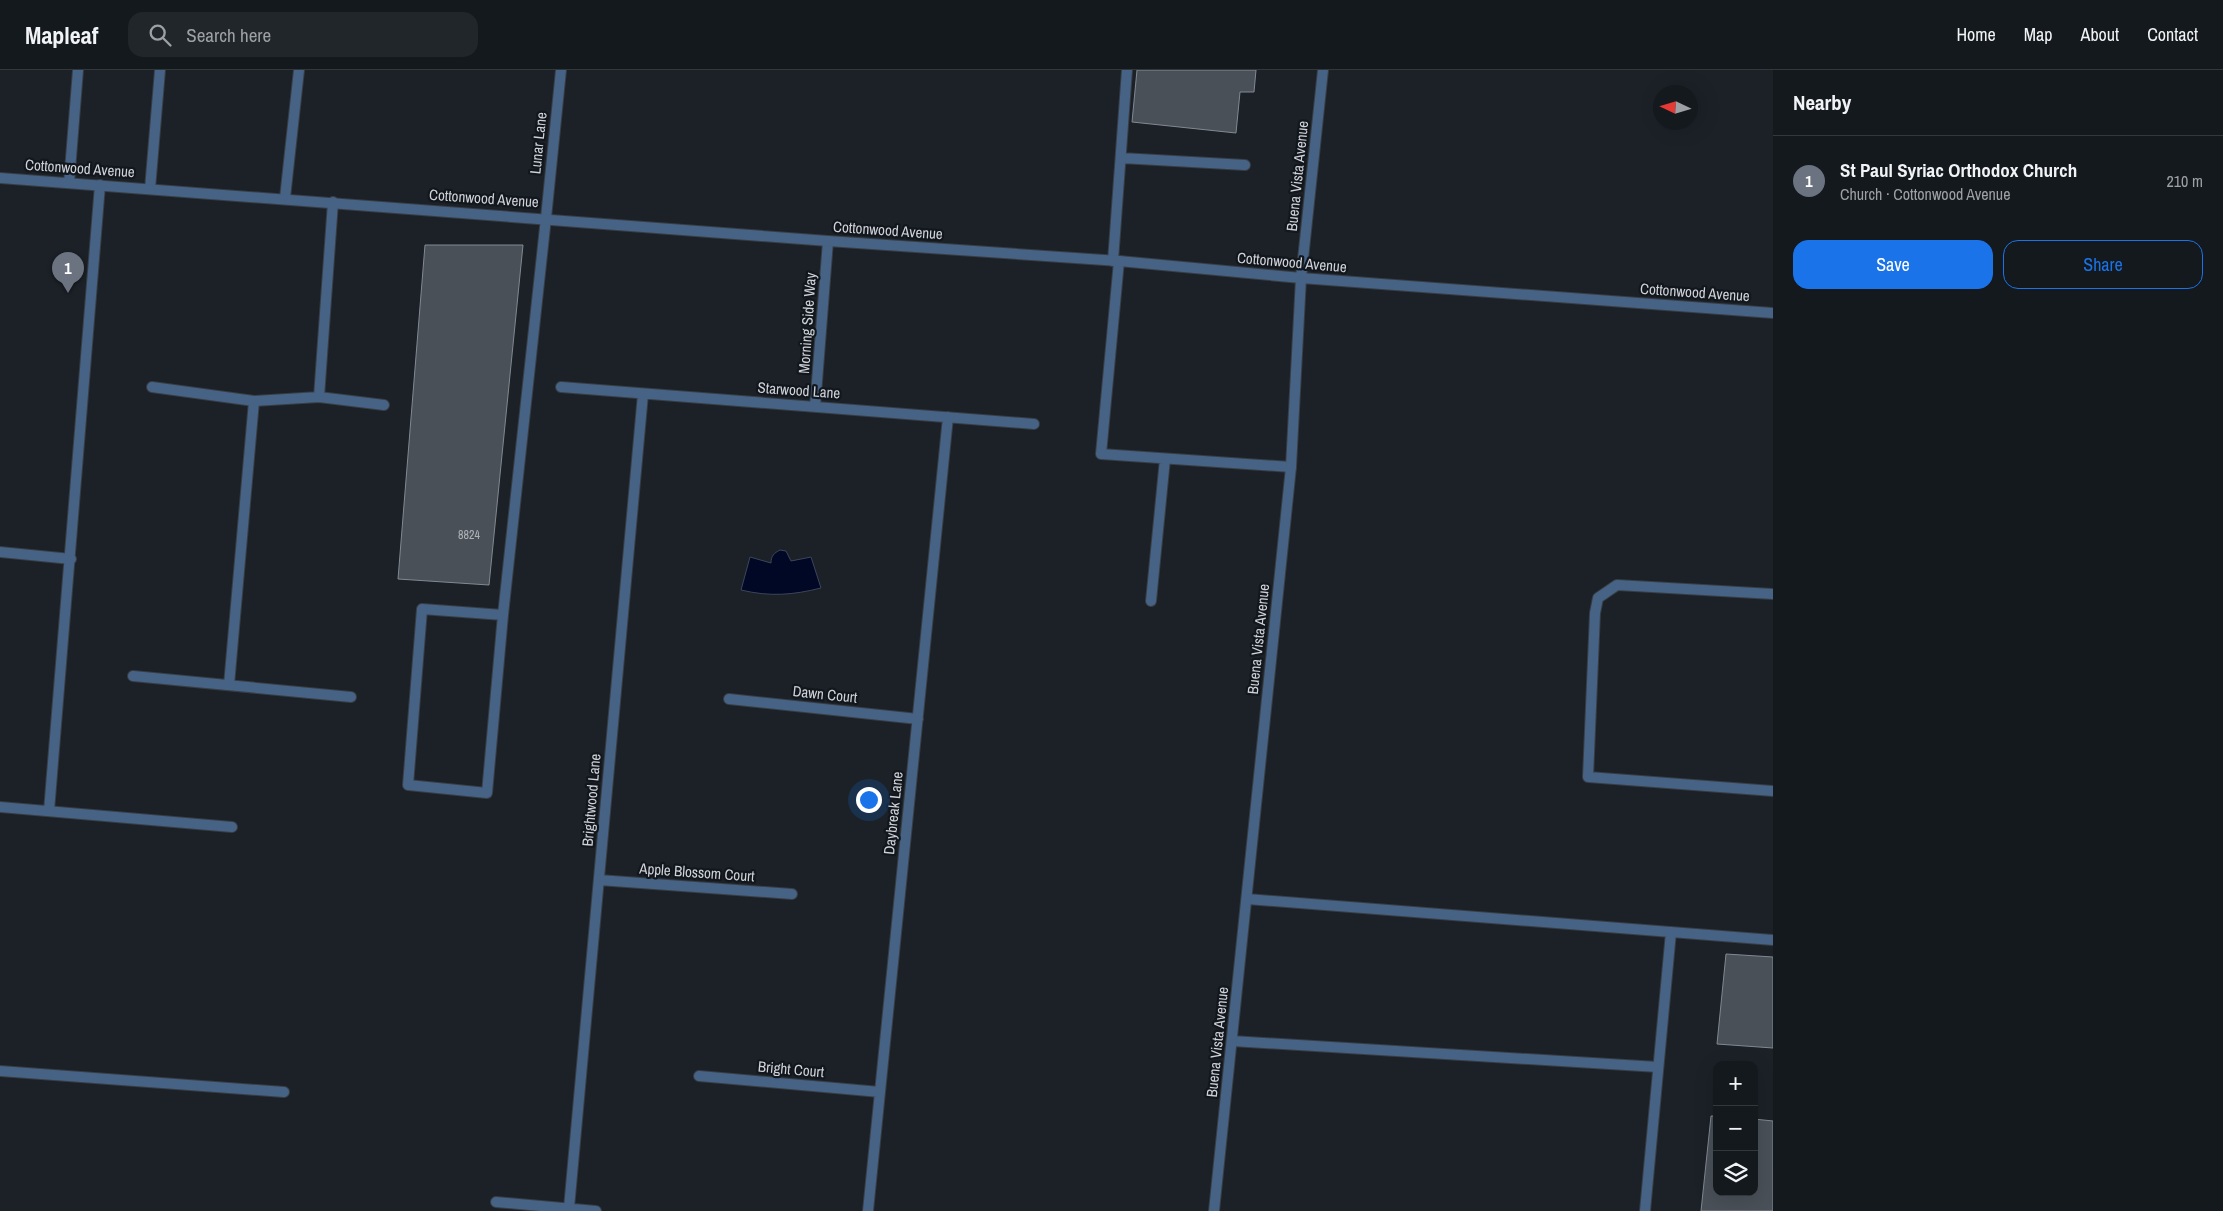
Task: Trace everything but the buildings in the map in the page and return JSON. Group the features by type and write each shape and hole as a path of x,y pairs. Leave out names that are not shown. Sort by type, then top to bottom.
{"street":[{"path":"69,182 78,70"},
{"path":"150,189 160,70"},
{"path":"285,198 298,70"},
{"name":"Lunar Lane","path":"503,615 422,609 408,785 487,793 503,615 561,70"},
{"path":"1127,70 1116,261 1101,454 1291,468"},
{"name":"Buena Vista Avenue","path":"1214,1211 1291,468 1301,278 1323,70"},
{"path":"1121,158 1245,165"},
{"name":"Cottonwood Avenue","path":"0,178 1116,261 1301,278 1773,313"},
{"path":"49,811 100,185"},
{"path":"319,397 333,202"},
{"name":"Morning Side Way","path":"815,406 828,241"},
{"path":"152,387 254,400 319,397 384,405"},
{"name":"Starwood Lane","path":"561,387 1034,424"},
{"name":"Brightwood Lane","path":"569,1208 643,394"},
{"path":"229,685 254,400"},
{"name":"Daybreak Lane","path":"868,1211 948,417"},
{"path":"1151,601 1165,459"},
{"path":"0,552 71,559"},
{"path":"1773,594 1617,585 1598,598 1595,614 1588,777 1773,792"},
{"path":"133,676 351,697"},
{"name":"Dawn Court","path":"729,699 918,719"},
{"path":"0,807 232,826"},
{"name":"Apple Blossom Court","path":"599,880 792,894"},
{"path":"1247,899 1773,940"},
{"path":"1645,1211 1671,932"},
{"path":"1232,1041 1658,1067"},
{"path":"0,1071 284,1092"},
{"name":"Bright Court","path":"699,1076 880,1092"},
{"path":"496,1202 596,1211"}],"water":[{"path":"780,550 786,551 791,561 811,557 821,588 781,594 762,594 741,590 750,557 771,563 773,555"}],"place":[{"name":"St Paul Syriac Orthodox Church","path":"68,293"}]}
